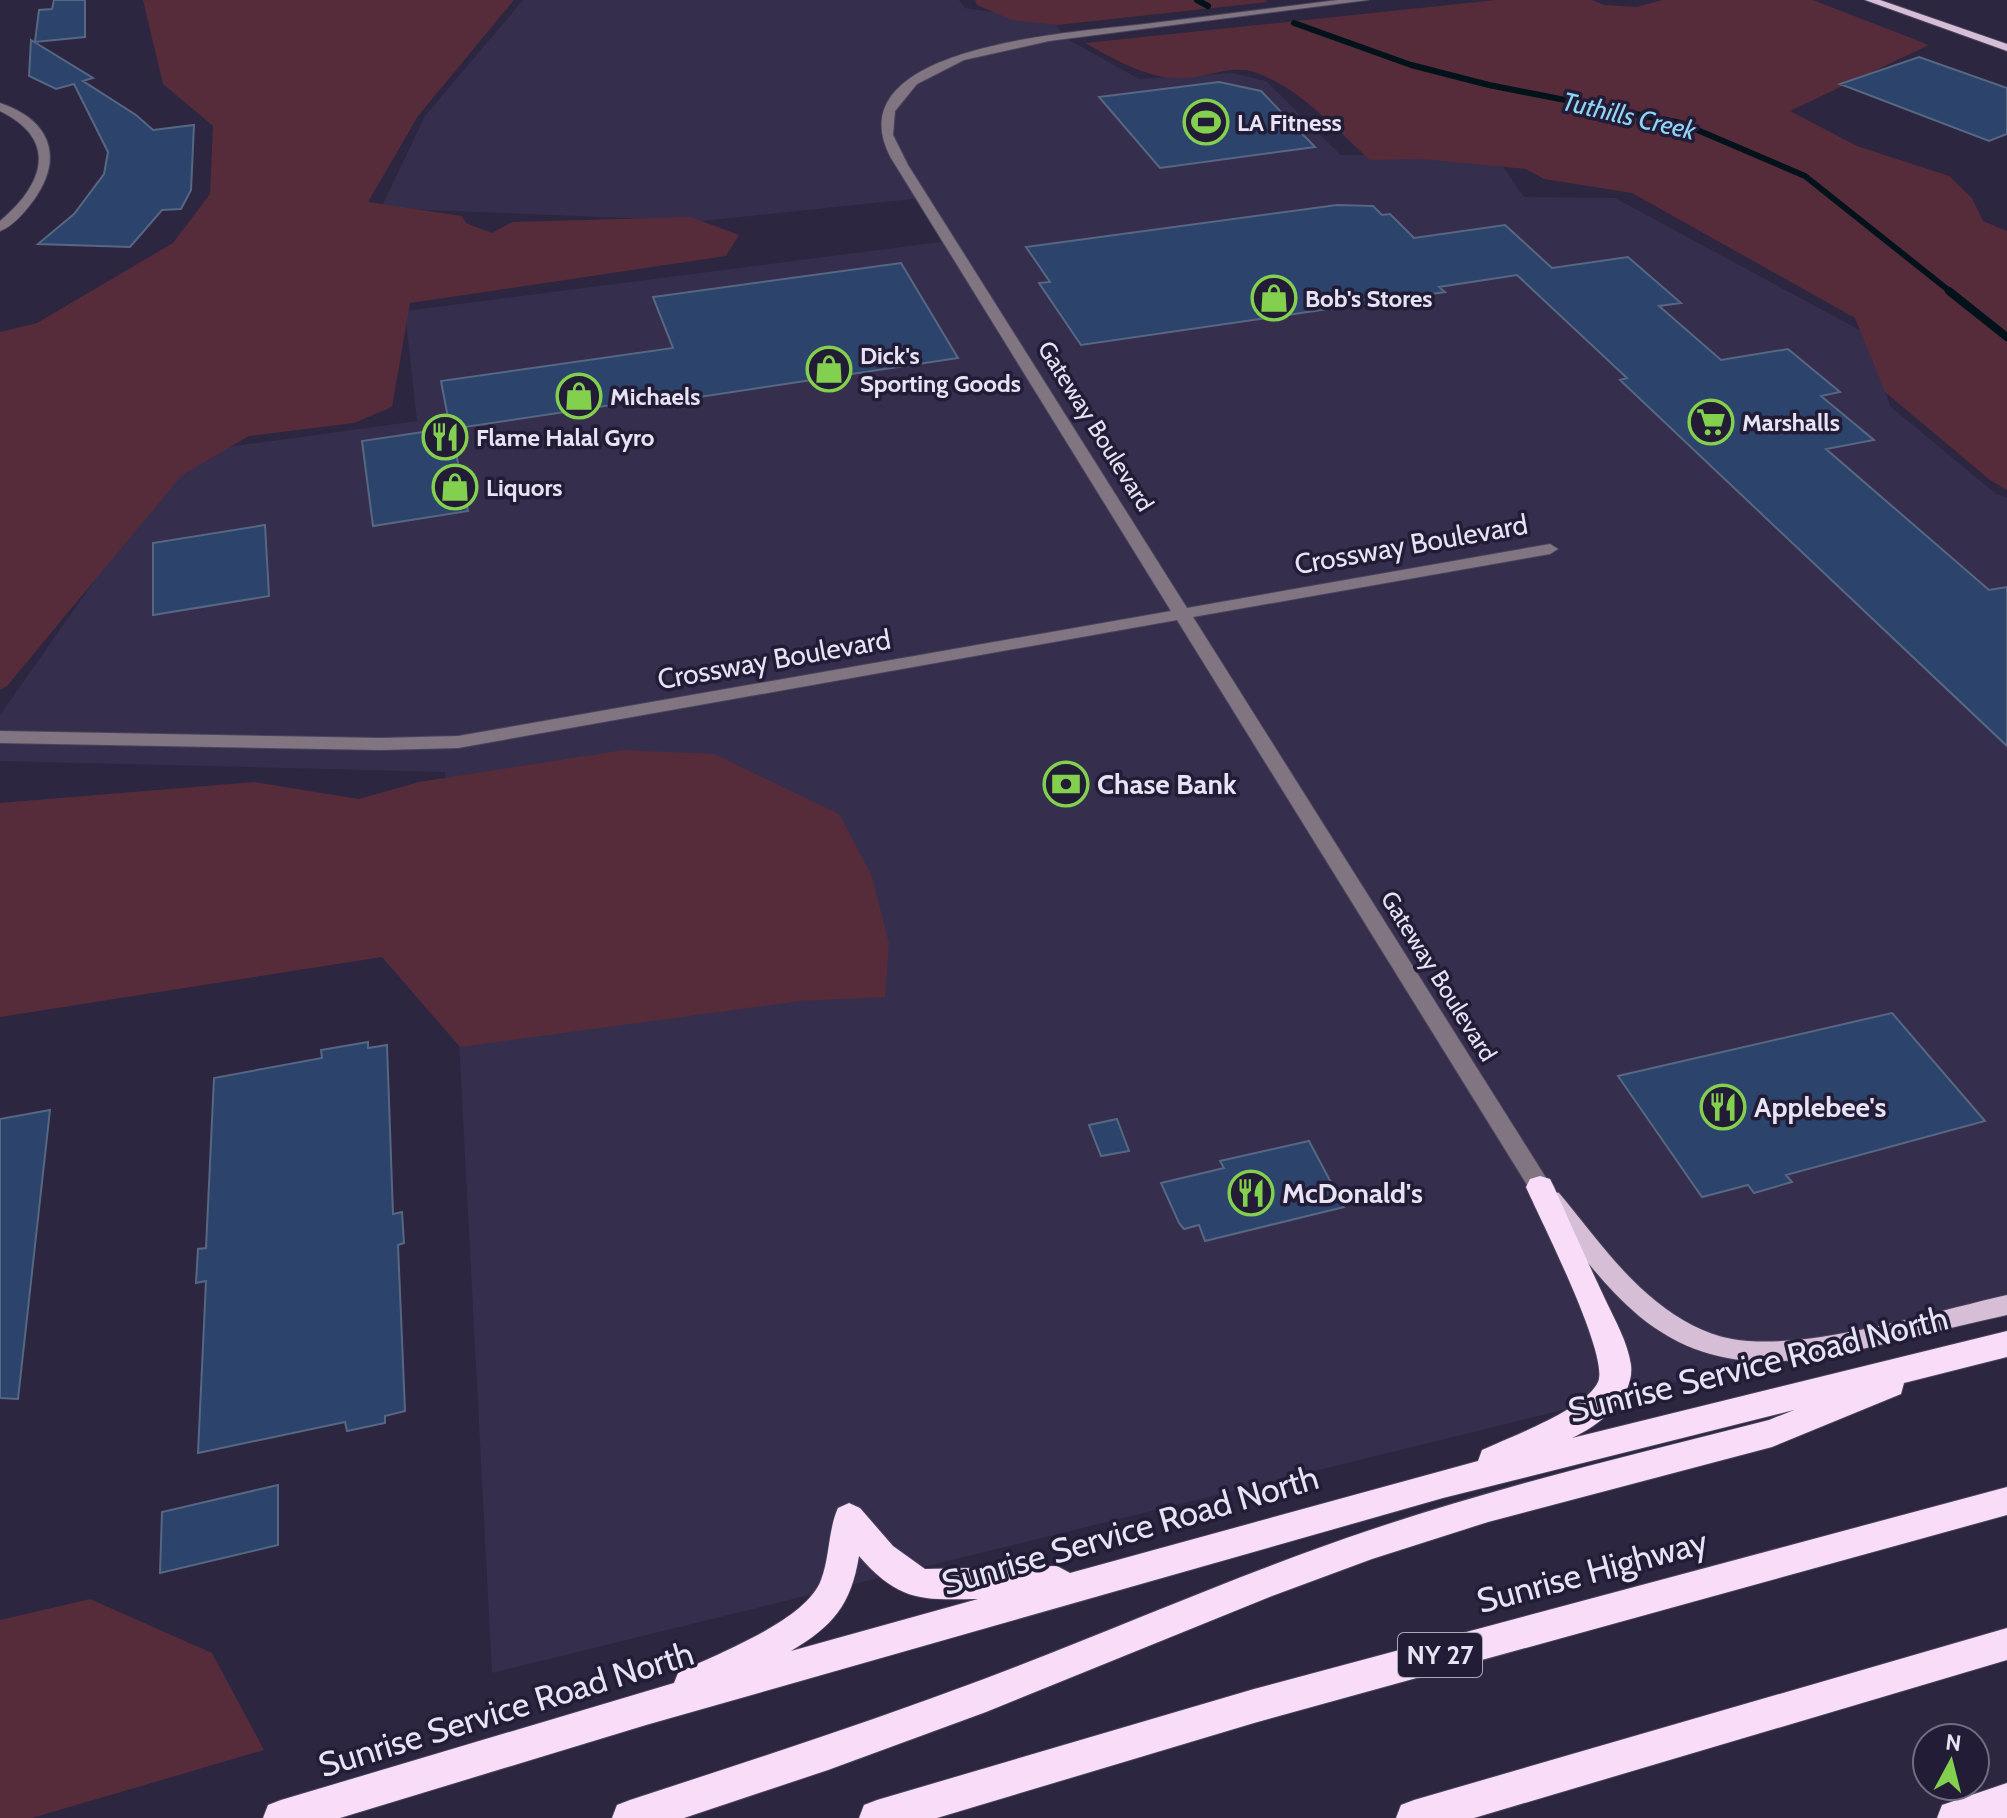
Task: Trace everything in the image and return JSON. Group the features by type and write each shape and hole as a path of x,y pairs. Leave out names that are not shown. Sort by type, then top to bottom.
{"highway":[{"path":"1443,1484 1575,1422 1609,1393 1614,1380 1616,1365 1604,1329 1540,1187"},
{"name":"Sunrise Service Road North","path":"281,1818 646,1708 1443,1484 2007,1344"},
{"path":"630,1818 928,1716 1372,1544 1488,1507 1772,1433 1973,1351"},
{"name":"Sunrise Highway","path":"877,1818 1254,1706 2007,1501"},
{"path":"646,1708 804,1625 823,1610 837,1581 849,1518 885,1562 903,1577 923,1585 1095,1580"},
{"path":"1414,1818 2007,1644"},
{"path":"1955,1818 2007,1801"}],"main road":[{"path":"1876,1 2007,48"},
{"path":"1540,1187 1650,1310 1670,1324 1718,1345 1764,1354 1803,1351 2007,1305"}],"street":[{"name":"Gateway Boulevard","path":"1363,0 1052,38 993,49 926,74 904,90 889,110 886,130 892,149 1540,1187"},
{"path":"0,106 27,121 45,150 44,170 32,196 0,227"},
{"name":"Crossway Boulevard","path":"0,737 381,744 458,742 1550,549"}],"shaded area":[{"path":"143,0 514,0 418,116 368,202 462,216 466,223 492,233 512,222 691,217 739,235 726,256 410,303 392,407 354,423 249,436 182,475 7,686 0,690 0,332 37,323 173,243 210,194 213,126 163,84"},
{"path":"523,0 959,0 965,8 1054,21 1064,37 1139,79 1233,73 1266,81 1341,155 1495,155 1524,197 1615,198 1867,334 1890,406 1996,494 2007,498 2007,1301 492,1673 445,772 0,761 0,715 184,453 417,421 405,311 948,241 922,198 702,221 381,208 425,116"},
{"path":"975,0 1268,2 1057,25 1012,20 977,5"},
{"path":"1496,0 1592,0 1604,5 1637,7 1662,0 1813,0 1929,45 1790,111 1857,146 1949,176 1972,198 1983,221 2007,231 2007,490 1990,480 1885,392 1855,318 1632,193 1544,179 1526,169 1421,159 1370,160 1301,98 1254,72 1237,70 1187,78 1160,76 1134,68 1085,43"},
{"path":"624,750 714,754 839,814 871,874 889,943 885,997 800,1001 460,1047 382,957 0,1017 0,803 254,782 359,799 419,782"},
{"path":"90,1599 212,1653 264,1750 32,1818 0,1818 0,1620"}],"building":[{"path":"54,0 85,0 85,37 35,42 39,10 52,9"},
{"path":"31,40 93,78 83,81 136,115 153,130 194,125 191,190 181,209 162,210 130,247 38,244 74,214 104,174 108,152 74,84 56,89 29,76"},
{"path":"1919,57 2007,88 2007,134 1989,141 1840,84"},
{"name":"LA Fitness","path":"1219,82 1261,91 1315,147 1160,168 1099,97"},
{"path":"1337,205 1373,206 1382,215 1390,214 1414,238 1505,225 1552,268 1628,257 1681,303 1659,306 1721,360 1788,349 1840,392 1821,396 1874,440 1826,449 1989,590 2007,587 2007,746 1620,380 1627,378 1517,275 1439,287 1445,292 1081,345 1039,283 1050,282 1026,247"},
{"path":"901,263 958,358 693,398 691,393 451,429 468,511 373,526 362,441 450,428 441,381 673,348 653,297"},
{"path":"265,525 269,596 153,615 153,543"},
{"path":"1892,1013 1985,1121 1786,1175 1792,1182 1754,1193 1748,1185 1702,1197 1618,1076"},
{"path":"368,1042 368,1048 387,1045 393,1214 402,1212 404,1243 398,1245 405,1411 385,1416 385,1423 347,1431 345,1422 198,1453 206,1281 196,1283 198,1249 206,1248 214,1078 322,1058 321,1050"},
{"path":"50,1110 18,1399 0,1398 0,1119"},
{"path":"1117,1119 1129,1151 1101,1156 1089,1125"},
{"name":"McDonald's","path":"1309,1141 1344,1207 1205,1241 1199,1225 1184,1229 1179,1223 1161,1183 1224,1168 1220,1161"},
{"path":"278,1485 278,1545 160,1573 162,1512"}],"waterway":[{"name":"Tuthills Creek","path":"1197,0 1208,6"},
{"name":"Tuthills Creek","path":"1294,23 1411,65 1489,85 1681,123 1805,176 1952,293"},
{"name":"Tuthills Creek","path":"1949,291 2007,337"}],"place":[{"name":"LA Fitness","path":"1206,122"},
{"name":"Bob's Stores","path":"1274,298"},
{"name":"Dick's Sporting Goods","path":"829,369"},
{"name":"Michaels","path":"579,396"},
{"name":"Marshalls","path":"1711,422"},
{"name":"Flame Halal Gyro","path":"445,437"},
{"name":"Liquors","path":"455,487"},
{"name":"Chase Bank","path":"1066,784"},
{"name":"Applebee's","path":"1723,1107"},
{"name":"McDonald's","path":"1251,1193"}]}
